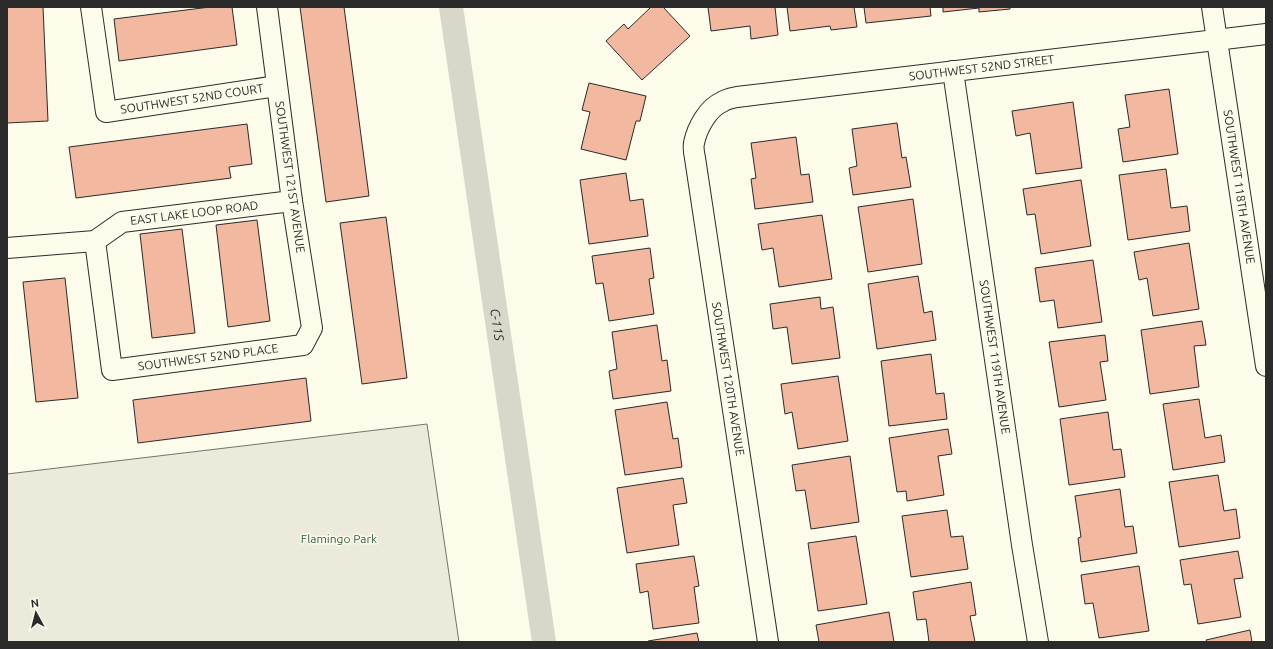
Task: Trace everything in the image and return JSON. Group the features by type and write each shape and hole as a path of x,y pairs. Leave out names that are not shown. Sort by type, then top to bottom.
{"street":[{"name":"SOUTHWEST 52ND COURT","path":"91,7 106,112 278,86"},
{"name":"SOUTHWEST 121ST AVENUE","path":"267,7 292,201 312,328 303,345"},
{"name":"SOUTHWEST 118TH AVENUE","path":"1212,7 1261,304 1266,366"},
{"name":"SOUTHWEST 52ND STREET","path":"705,118 712,108 722,102 737,97 1266,34"},
{"name":"SOUTHWEST 119TH AVENUE","path":"953,71 1022,545 1038,642"},
{"name":"SOUTHWEST 120TH AVENUE","path":"705,118 694,143 695,158 768,642"},
{"name":"EAST LAKE LOOP ROAD","path":"95,242 122,222 292,201"},
{"path":"7,248 95,242"},
{"name":"SOUTHWEST 52ND PLACE","path":"95,242 112,370 303,345"}],"green space":[{"name":"Flamingo Park","path":"427,424 459,642 7,642 7,474"}],"building":[{"path":"7,7 43,7 48,121 7,123"},
{"path":"210,7 232,7 237,45 119,61 114,19"},
{"path":"300,7 344,7 369,196 326,202"},
{"path":"651,7 663,7 690,36 642,80 606,41 624,24 628,29"},
{"path":"708,7 775,7 778,35 751,39 750,26 711,31"},
{"path":"787,7 854,7 857,27 831,30 830,26 790,31"},
{"path":"864,7 930,7 931,16 866,23"},
{"path":"943,7 1010,7 1010,9 979,12 979,8 943,12"},
{"path":"589,83 646,96 640,121 636,121 626,160 581,149 590,112 582,110"},
{"path":"1169,89 1178,154 1123,162 1118,129 1130,127 1125,95"},
{"path":"1073,102 1082,168 1036,174 1030,133 1016,136 1012,111"},
{"path":"897,123 902,158 906,157 911,187 853,195 849,168 857,166 852,129"},
{"path":"247,124 252,164 229,167 231,178 76,198 69,147"},
{"path":"796,137 801,175 809,174 813,202 755,209 751,179 756,178 751,143"},
{"path":"1166,169 1171,208 1187,206 1190,231 1128,240 1119,175"},
{"path":"626,173 630,201 643,199 648,236 589,244 580,180"},
{"path":"1081,180 1091,246 1041,254 1035,214 1027,215 1023,189"},
{"path":"913,199 922,264 868,272 858,207"},
{"path":"822,215 832,279 779,287 773,248 762,250 758,224"},
{"path":"386,217 407,378 362,384 340,223"},
{"path":"257,220 270,321 228,327 216,225"},
{"path":"182,229 195,333 152,338 140,234"},
{"path":"1189,243 1199,309 1153,316 1147,278 1139,280 1134,252"},
{"path":"650,248 654,278 649,279 654,314 609,321 603,283 596,284 592,256"},
{"path":"1093,260 1102,322 1058,328 1054,300 1040,302 1035,268"},
{"path":"918,276 924,313 932,311 936,340 877,349 868,284"},
{"path":"65,278 78,398 36,402 23,282"},
{"path":"820,297 821,309 833,307 840,358 792,364 787,327 773,329 770,304"},
{"path":"1202,321 1206,345 1194,346 1199,387 1150,394 1141,330"},
{"path":"657,325 662,361 667,360 671,391 613,399 609,371 617,369 612,332"},
{"path":"1105,335 1108,361 1100,362 1106,400 1059,407 1049,342"},
{"path":"931,354 936,394 944,393 947,419 889,426 881,361"},
{"path":"838,376 848,441 798,449 792,412 785,414 781,384"},
{"path":"306,378 311,421 138,443 133,400"},
{"path":"1199,399 1205,438 1221,435 1225,462 1173,470 1163,404"},
{"path":"667,402 673,439 678,438 682,467 625,475 615,410"},
{"path":"1108,412 1113,450 1121,449 1125,477 1069,485 1060,419"},
{"path":"948,429 952,454 938,456 944,495 907,501 906,491 897,492 889,438"},
{"path":"850,456 859,522 811,529 805,490 796,491 792,465"},
{"path":"1218,475 1224,511 1236,509 1240,538 1179,547 1169,482"},
{"path":"683,478 687,503 673,505 679,545 627,553 617,488"},
{"path":"1120,489 1125,527 1133,526 1137,553 1081,562 1078,538 1081,537 1075,496"},
{"path":"947,510 951,537 963,536 968,569 911,577 902,516"},
{"path":"856,536 867,604 818,611 808,543"},
{"path":"1238,551 1243,578 1234,579 1241,617 1198,624 1191,584 1184,585 1180,560"},
{"path":"694,556 699,586 694,587 699,623 653,629 648,591 640,593 636,564"},
{"path":"1139,566 1149,631 1099,638 1093,603 1085,604 1081,575"},
{"path":"971,582 976,615 970,616 975,642 929,642 926,619 917,620 913,592"},
{"path":"889,612 894,642 819,642 816,625"},
{"path":"1250,630 1252,642 1207,642 1206,640"},
{"path":"697,633 699,642 648,641"}],"waterway":[{"name":"C-11S","path":"451,7 544,642"}]}
